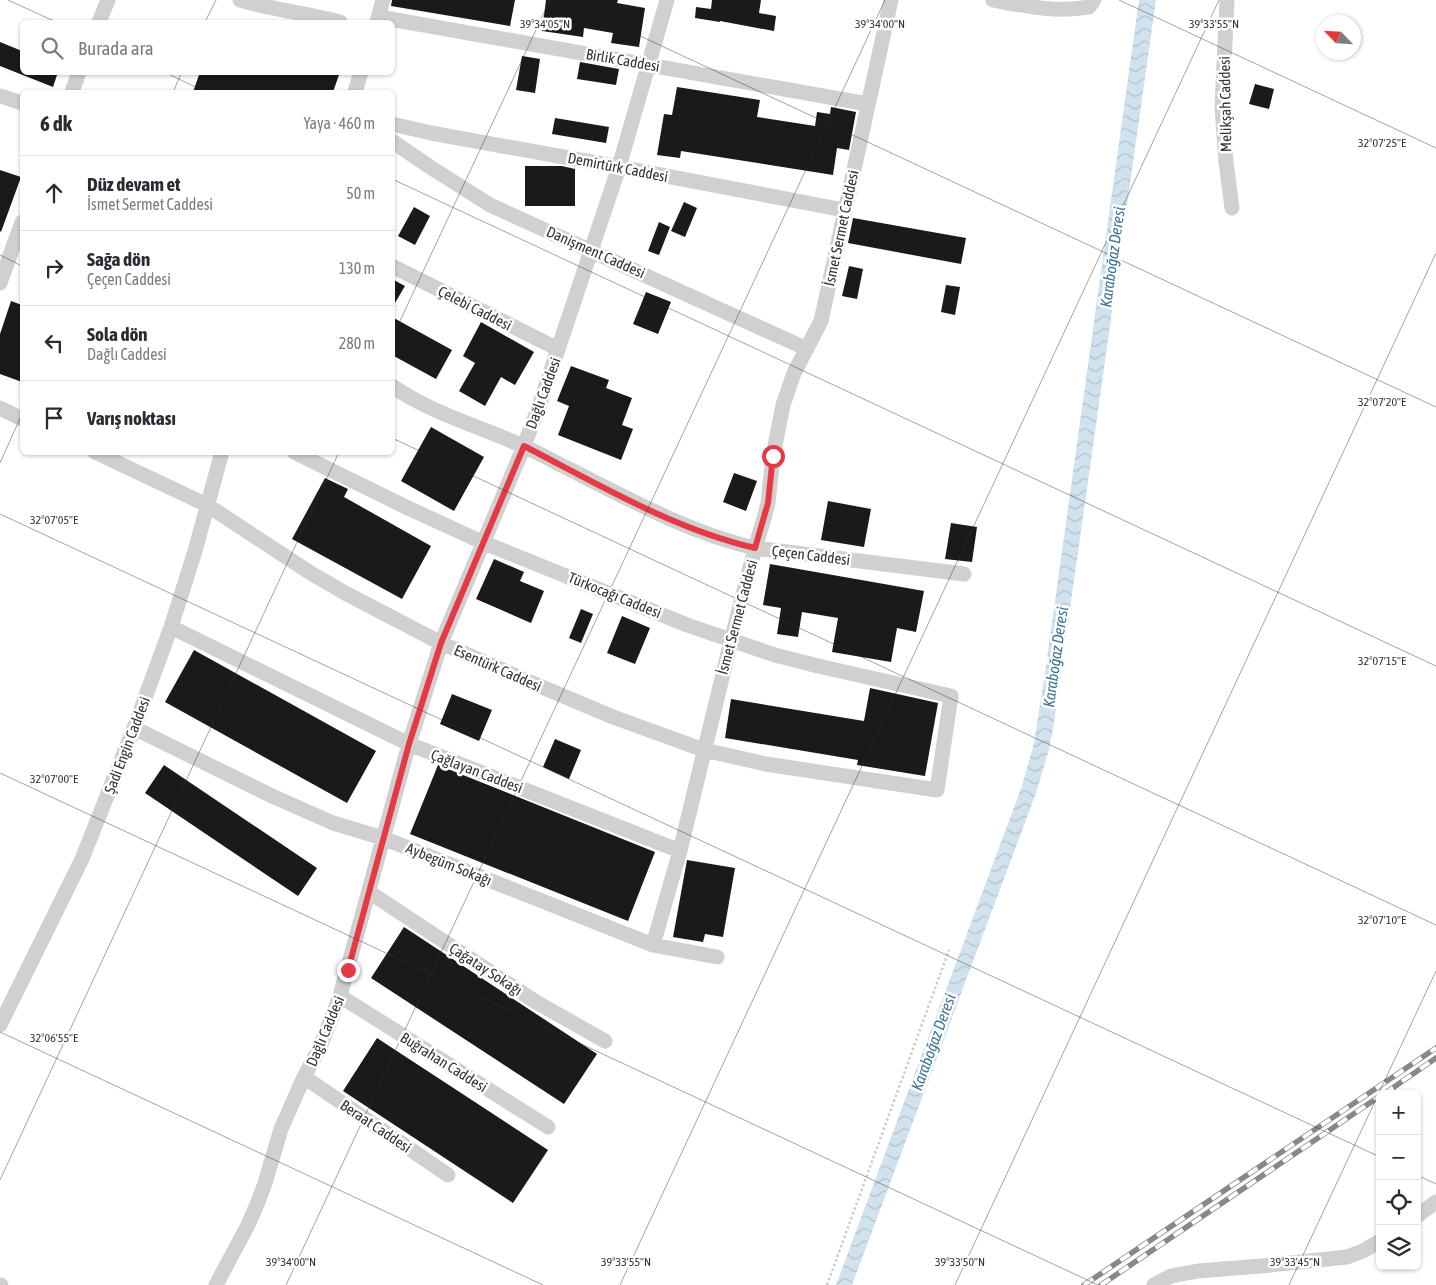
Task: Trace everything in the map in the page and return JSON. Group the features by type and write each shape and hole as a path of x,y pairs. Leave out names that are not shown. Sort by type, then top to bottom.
{"street":[{"path":"100,20 108,0"},
{"path":"240,0 331,20"},
{"path":"378,20 383,0"},
{"name":"Dağlı Caddesi","path":"216,1285 258,1202 281,1129 304,1076 320,1047 340,996 409,744 441,643 524,446 558,350 619,167 667,0"},
{"name":"İsmet Sermet Caddesi","path":"653,945 680,850 731,641 768,503 773,456 783,405 794,374 821,321 891,0"},
{"path":"993,0 1068,10 1092,4"},
{"name":"Melikşah Caddesi","path":"1227,0 1222,108 1232,208"},
{"path":"265,7 279,20"},
{"name":"Birlik Caddesi","path":"395,23 868,104"},
{"path":"73,90 78,75"},
{"path":"356,90 360,75"},
{"path":"0,96 20,102"},
{"name":"Demirtürk Caddesi","path":"395,125 844,210"},
{"name":"Danişment Caddesi","path":"395,143 490,205 807,349"},
{"path":"0,283 20,228"},
{"name":"Çelebi Caddesi","path":"395,268 558,350"},
{"name":"Çeçen Caddesi","path":"395,388 428,407 524,446 651,511 734,543 755,548 964,574"},
{"path":"0,408 20,418"},
{"name":"Esentürk Caddesi","path":"101,455 207,506 309,572 441,643 523,680 604,713 704,750 766,764 937,790"},
{"name":"Şadi Engin Caddesi","path":"0,1025 82,859 134,728 171,627 221,455"},
{"name":"Türkocağı Caddesi","path":"300,455 482,542 687,625 775,655 951,696 937,790"},
{"name":"Çağlayan Caddesi","path":"171,627 409,744 680,850"},
{"name":"Aybegüm Sokağı","path":"134,728 333,823 383,838 653,945 717,957"},
{"name":"Çağatay Sokağı","path":"369,892 536,1002 605,1041"},
{"name":"Buğrahan Caddesi","path":"340,996 548,1127"},
{"name":"Beraat Caddesi","path":"304,1076 448,1175"},
{"path":"1421,1213 1436,1202"},
{"path":"1154,1285 1198,1271 1347,1257 1376,1243"}],"path":[{"path":"827,1285 949,950"}],"water":[{"name":"Karaboğaz Deresi","path":"1139,0 1156,0 1053,729 1048,753 1036,793 852,1285 836,1285 1022,786 1034,743"}],"building":[{"path":"392,0 515,0 510,26 391,6"},
{"path":"546,0 618,0 617,3 645,8 639,47 611,43 613,33 584,28 583,37 542,31"},
{"path":"712,0 761,0 759,13 776,16 774,31 695,18 696,7 711,9"},
{"path":"0,42 20,50 20,74 0,66"},
{"path":"522,56 540,59 535,93 516,90"},
{"path":"580,62 619,69 616,85 577,79"},
{"path":"23,75 57,75 53,87"},
{"path":"199,75 339,75 334,90 194,90"},
{"path":"1255,84 1274,89 1269,109 1249,104"},
{"path":"677,87 760,100 757,117 815,126 817,112 830,114 831,107 856,112 849,150 837,148 833,175 681,151 680,158 657,155 664,114 672,115"},
{"path":"555,118 609,127 606,143 552,134"},
{"path":"525,166 562,166 575,169 575,206 525,206"},
{"path":"0,170 20,177 20,180 0,231"},
{"path":"684,202 697,208 685,237 671,231"},
{"path":"414,207 430,216 415,245 398,236"},
{"path":"853,218 966,238 961,264 848,243"},
{"path":"659,222 670,227 659,255 648,251"},
{"path":"849,266 863,269 857,299 842,296"},
{"path":"395,281 405,286 395,303"},
{"path":"946,285 960,287 955,315 941,312"},
{"path":"646,292 671,302 658,334 633,324"},
{"path":"11,301 20,304 20,381 0,374 0,334"},
{"path":"395,319 452,350 436,379 395,357"},
{"path":"481,322 534,352 515,385 501,377 485,406 459,391 475,363 463,356"},
{"path":"571,366 609,380 606,388 632,398 622,425 633,429 621,460 558,435 569,406 557,401"},
{"path":"431,427 484,457 454,511 401,481"},
{"path":"734,473 757,481 746,511 723,502"},
{"path":"325,478 348,489 344,497 431,546 402,599 292,539"},
{"path":"828,501 871,509 864,547 821,540"},
{"path":"951,523 977,527 972,562 945,559"},
{"path":"494,559 524,572 520,581 544,591 531,623 476,599"},
{"path":"770,564 924,591 916,632 897,628 891,662 832,652 838,618 802,612 798,637 777,634 781,608 763,605"},
{"path":"581,609 593,614 581,643 569,638"},
{"path":"622,616 650,628 635,664 607,653"},
{"path":"194,650 376,751 347,803 165,702"},
{"path":"870,688 938,703 925,776 857,765 858,760 725,738 731,699 864,721"},
{"path":"452,694 492,710 479,741 440,724"},
{"path":"555,739 581,750 569,779 543,767"},
{"path":"164,765 317,868 298,896 145,793"},
{"path":"438,765 655,852 628,921 410,834"},
{"path":"687,860 735,868 723,937 705,934 703,942 673,937"},
{"path":"404,927 597,1054 564,1104 371,978"},
{"path":"377,1038 548,1150 513,1203 343,1091"}],"railway":[{"path":"1084,1285 1436,1048"},
{"path":"1390,1090 1436,1058"},
{"path":"1101,1285 1376,1099"}],"route":[{"path":"348,970 409,744 441,643 524,446 651,511 705,533 755,548 768,503 773,456"}]}
